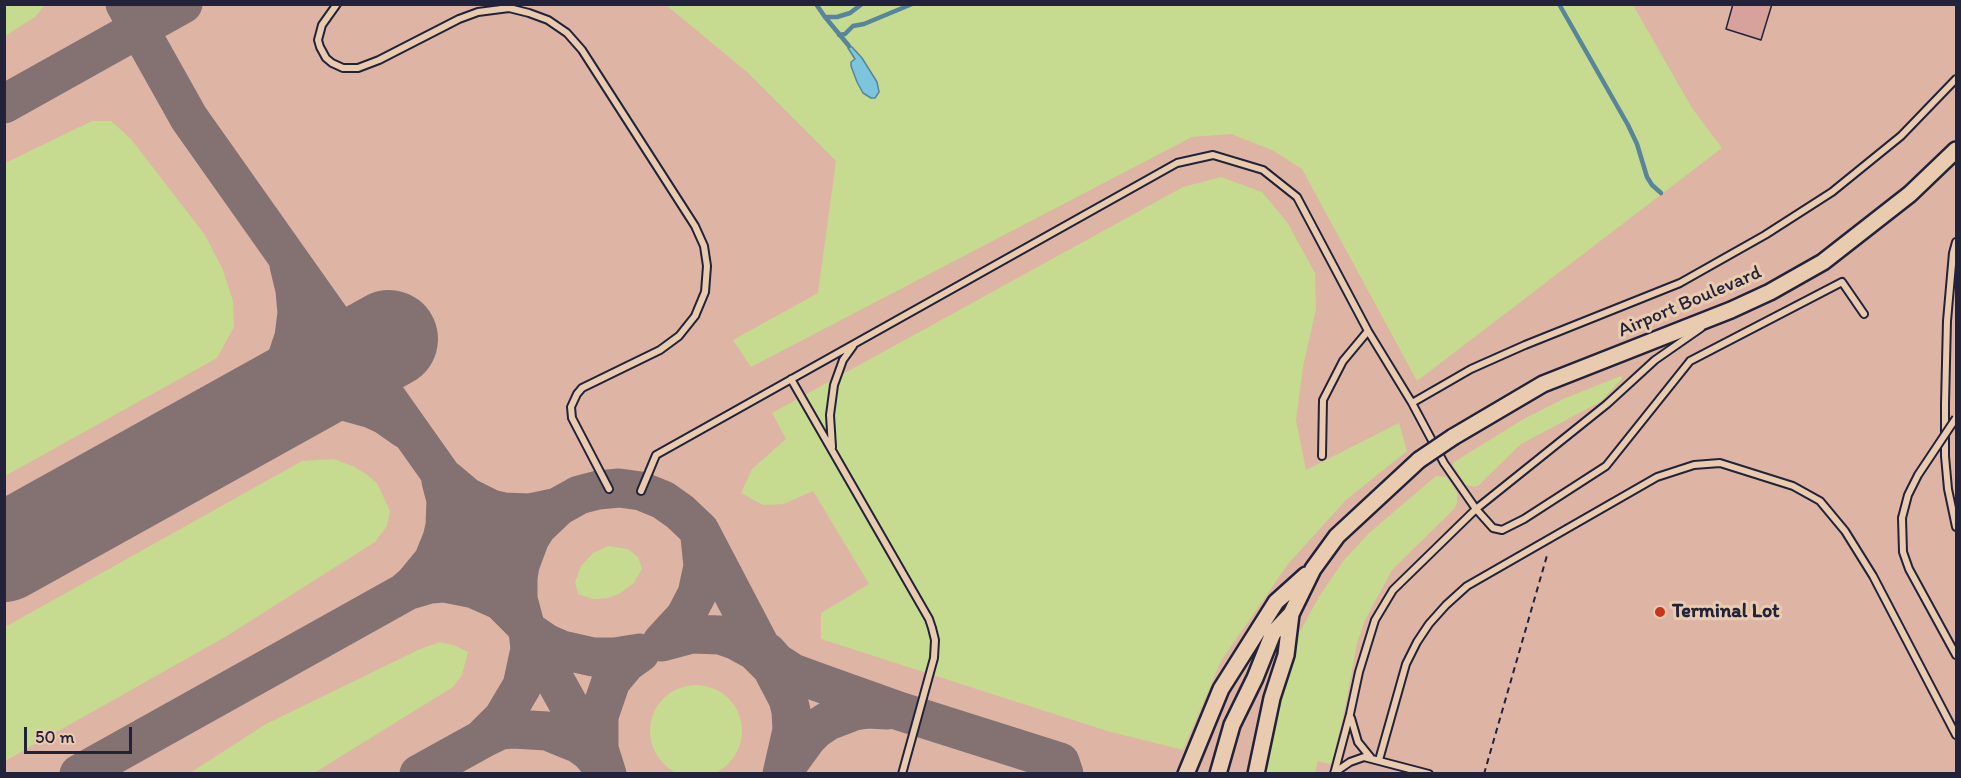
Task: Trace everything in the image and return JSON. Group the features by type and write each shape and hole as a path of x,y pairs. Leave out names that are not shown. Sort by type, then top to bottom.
{"street":[{"name":"Airport Boulevard","path":"1313,569 1337,536 1419,460 1453,437 1543,384 1722,313 1770,292 1823,262 1910,194 1956,150"},
{"path":"1218,774 1232,725 1255,678 1273,633 1291,614 1313,569"},
{"path":"1186,774 1221,689 1276,603 1313,569"},
{"path":"1256,774 1272,698 1286,655 1291,614"}],"lane":[{"path":"337,4 322,25 318,40 326,58 343,69 358,68 379,60 478,12 509,8 548,20 567,33 582,50 695,226 704,246 707,266 705,292 695,316 679,336 660,350 582,388 571,407 572,418 609,489"},
{"path":"1412,403 1471,369 1680,283 1765,235 1832,192 1901,135 1956,79"},
{"path":"641,491 656,454 1178,164 1213,155 1263,170 1297,197 1368,332 1412,403 1444,463 1476,509 1493,528 1502,530 1524,519 1606,466 1690,362 1842,282 1864,314"},
{"path":"1956,242 1947,321 1945,404 1945,456 1948,489 1956,527"},
{"path":"1334,773 1359,672 1375,620 1393,590 1476,509 1607,404 1655,360 1722,313"},
{"path":"1322,456 1323,400 1344,361 1368,332"},
{"path":"832,451 830,415 834,385 843,360 855,343"},
{"path":"791,379 929,619 933,634 934,658 902,774"},
{"path":"1956,418 1918,475 1908,495 1902,518 1903,552 1909,569 1956,655"},
{"path":"1379,760 1406,664 1429,624 1467,586 1657,477 1694,465 1720,462 1793,486 1820,501 1845,531 1873,576 1956,735"},
{"path":"1350,714 1358,742 1371,758"},
{"path":"1334,773 1355,759 1371,758 1429,774"}],"path":[{"path":"1484,774 1552,537"}],"shaded area":[{"path":"5,5 1956,5 1956,773 5,774"}],"green space":[{"path":"5,4 45,5 35,17 5,36"},
{"path":"666,5 1633,5 1692,108 1722,148 1417,381 1302,169 1272,150 1231,134 1192,137 751,367 733,340 818,293 836,161 747,72"},
{"path":"92,121 111,121 131,139 205,235 223,270 233,301 234,327 217,358 5,476 5,163"},
{"path":"1221,177 1262,192 1287,222 1315,273 1316,309 1303,367 1296,420 1306,470 1399,423 1407,451 1346,500 1288,564 1221,661 1183,750 1107,731 821,639 821,613 869,584 813,491 784,504 763,505 741,493 752,469 786,439 772,413 1183,187"},
{"path":"1621,376 1622,379 1600,402 1521,444 1479,485 1475,487 1466,485 1453,466 1454,462 1522,420 1563,399"},
{"path":"333,459 353,466 377,483 390,511 387,526 375,542 225,637 5,761 5,627 302,461"},
{"path":"1436,476 1446,477 1449,480 1457,493 1457,503 1454,509 1392,570 1365,620 1357,643 1332,763 1318,761 1315,773 1260,774 1288,661 1299,633 1319,597 1344,560 1369,533"},
{"path":"608,546 628,549 638,557 642,569 634,583 619,594 608,598 593,599 578,594 575,582 581,566 593,553"},
{"path":"440,642 468,652 462,675 453,687 314,773 190,773 266,724 418,650"},
{"path":"696,685 714,689 728,699 738,713 742,731 738,749 728,763 714,773 696,777 678,773 664,763 654,749 650,731 654,713 664,699 678,689"}],"water":[{"path":"849,46 862,58 877,82 879,92 875,98 863,93 857,82 851,66 851,62 855,59"}],"building":[{"path":"1733,4 1772,4 1761,40 1726,29"}],"waterway":[{"path":"816,4 825,17 837,17 850,13 862,4"},
{"path":"839,35 845,34 853,26 864,24 912,4"},
{"path":"1559,4 1628,125 1637,144 1647,177 1661,193"},
{"path":"825,17 849,46"}],"taxiway":[{"path":"125,4 189,118 442,476 607,774"},
{"path":"4,104 183,4"},
{"path":"222,432 261,400 280,375 286,361 294,337 297,313 295,290 289,265"},
{"path":"246,418 291,402 320,399 347,402 372,409 405,429"},
{"path":"441,481 446,500 442,539 433,561 406,591 430,584 444,583 474,589 501,601 525,625 518,599 520,565 530,538 537,527 558,507 529,513 491,509 467,497 447,480"},
{"path":"79,774 579,495 619,488 641,491 663,500 700,531 788,699 792,730 782,774"},
{"path":"700,537 703,566 697,594 685,617 662,642 692,634 720,635 755,651 769,665"},
{"path":"528,630 530,649 522,686 503,718 482,739 501,730 547,731 579,744 590,752 606,771 599,749 599,716 611,681 626,663 640,653 615,657 593,657 562,650 530,632"},
{"path":"767,652 776,662 793,673 899,711 1060,762 1064,774"},
{"path":"786,767 807,738 828,721 854,711 887,710"},
{"path":"419,774 504,727"}],"runway":[{"path":"4,553 389,339"}],"place":[{"name":"Terminal Lot","path":"1660,612"}]}
